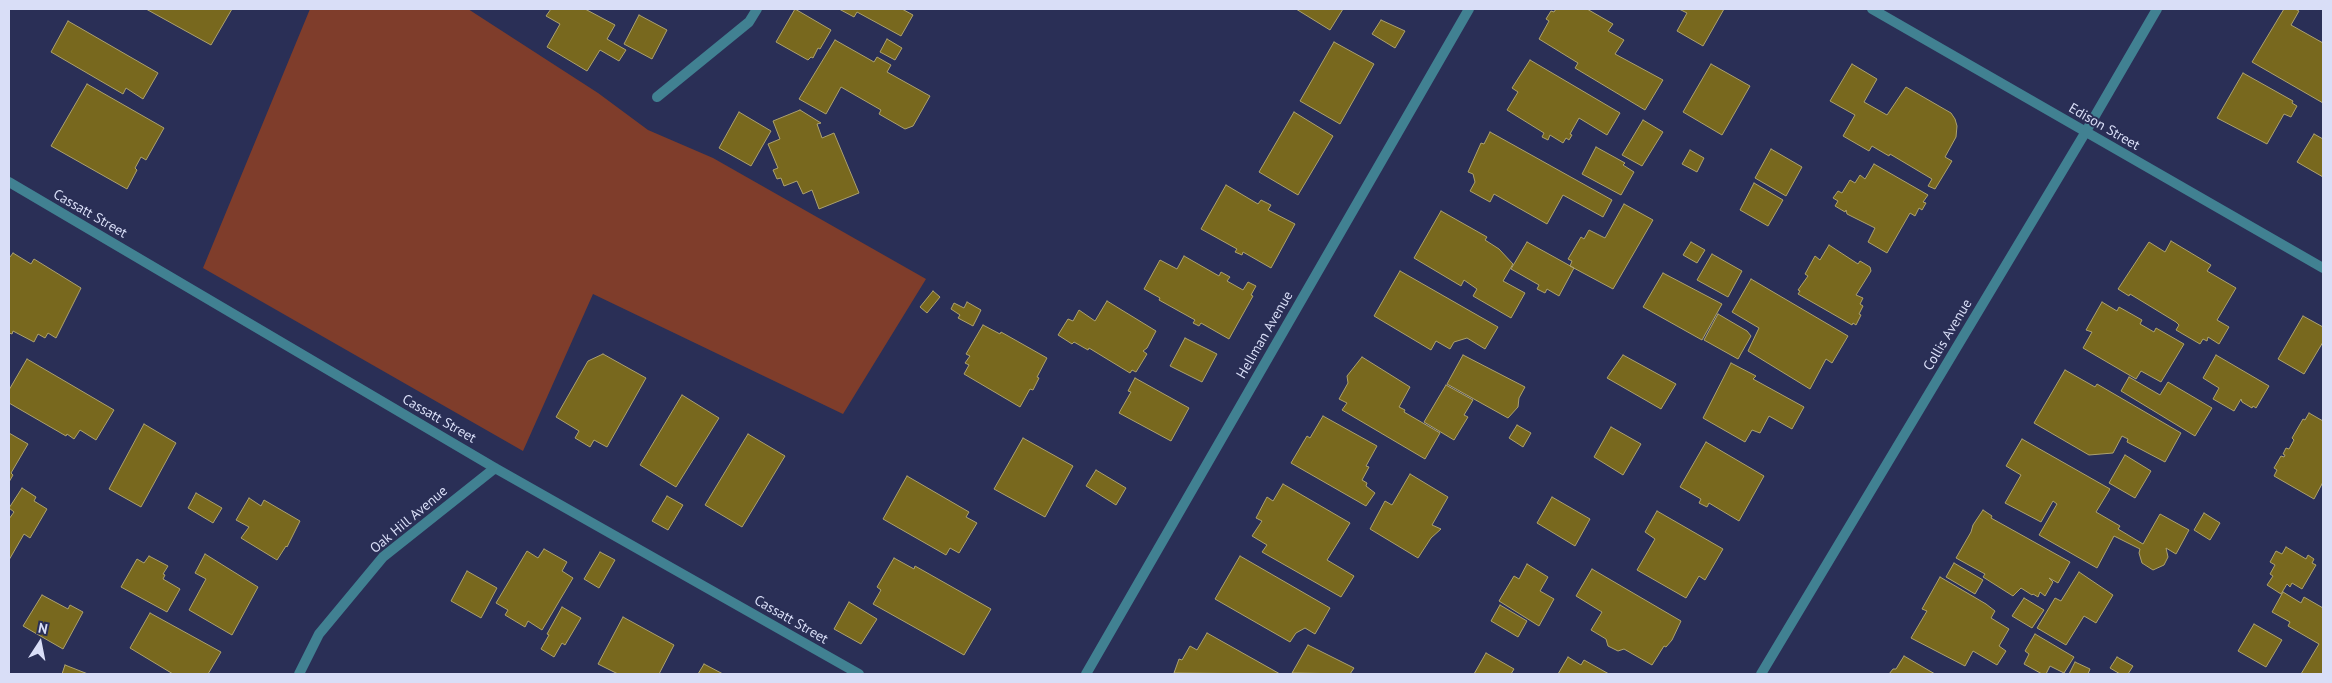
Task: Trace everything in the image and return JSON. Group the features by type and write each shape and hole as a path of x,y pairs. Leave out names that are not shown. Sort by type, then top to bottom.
{"street":[{"path":"657,97 749,22 757,9"},
{"name":"Hellman Avenue","path":"1086,674 1469,9"},
{"name":"Edison Street","path":"1872,9 2323,268"},
{"name":"Collis Avenue","path":"1760,674 2086,133 2157,9"},
{"name":"Cassatt Street","path":"9,182 495,468 859,674"},
{"name":"Oak Hill Avenue","path":"299,674 319,634 383,557 495,468"}],"shaded area":[{"path":"310,9 468,9 598,93 648,130 713,158 926,279 843,414 593,294 523,451 203,268"}],"building":[{"path":"146,9 232,9 211,45"},
{"path":"551,9 585,9 615,25 607,39 626,50 619,61 600,50 587,71 547,47 560,24 546,16"},
{"path":"795,9 831,30 820,49 818,48 813,58 811,57 808,60 776,42"},
{"path":"839,9 902,9 913,15 901,36 857,12 854,17"},
{"path":"1296,9 1343,9 1330,30"},
{"path":"1556,9 1587,9 1613,24 1608,31 1624,40 1615,54 1663,80 1645,110 1575,68 1578,63 1539,39 1549,21 1546,19 1551,11 1554,12"},
{"path":"1679,9 1724,9 1703,46 1677,31 1687,13"},
{"path":"2284,9 2299,11 2291,25 2323,43 2323,103 2252,62"},
{"path":"639,15 667,30 652,59 624,44"},
{"path":"1381,20 1405,31 1395,48 1372,34"},
{"path":"68,21 158,73 143,99 126,88 123,94 51,52"},
{"path":"887,39 902,48 895,60 880,52"},
{"path":"835,40 874,62 877,57 891,65 887,72 930,96 913,126 905,129 879,114 881,110 841,87 826,114 799,99"},
{"path":"1334,42 1374,64 1340,124 1300,101"},
{"path":"1530,60 1620,113 1607,135 1579,118 1570,134 1572,135 1569,140 1566,138 1563,143 1550,135 1548,140 1542,137 1544,133 1507,110 1518,92 1512,88"},
{"path":"1711,64 1750,86 1722,135 1683,112"},
{"path":"1852,64 1877,79 1864,102 1887,115 1906,87 1951,113 1955,119 1957,126 1956,137 1945,157 1952,161 1935,189 1928,186 1932,179 1890,154 1889,156 1872,146 1869,151 1843,136 1855,115 1830,101"},
{"path":"2243,73 2293,101 2292,103 2297,106 2291,117 2284,114 2267,144 2217,118"},
{"path":"87,84 164,128 146,160 141,157 135,168 137,170 127,189 51,146"},
{"path":"800,110 821,123 817,124 822,138 834,133 859,193 819,209 812,190 803,194 797,181 784,186 781,178 777,179 773,170 778,168 768,144 780,139 773,121"},
{"path":"739,112 771,131 751,166 719,148"},
{"path":"1294,112 1333,136 1298,195 1259,172"},
{"path":"1643,120 1663,132 1642,166 1622,155"},
{"path":"1490,132 1612,200 1603,217 1563,195 1547,224 1494,194 1490,202 1470,191 1475,182 1473,174 1468,172 1481,143 1484,144"},
{"path":"2314,134 2323,139 2323,177 2297,162"},
{"path":"1596,147 1625,163 1623,165 1634,172 1621,195 1582,174"},
{"path":"1771,149 1802,167 1786,196 1755,178"},
{"path":"1690,150 1704,158 1697,172 1682,164"},
{"path":"1874,164 1928,195 1923,202 1926,203 1922,210 1919,208 1915,216 1910,213 1887,253 1868,242 1875,228 1847,214 1846,210 1845,212 1835,206 1838,201 1833,198 1838,191 1842,193 1850,180 1855,183 1860,175 1865,179"},
{"path":"1754,183 1783,200 1768,226 1740,210"},
{"path":"1226,185 1258,204 1261,200 1271,205 1268,210 1295,224 1271,268 1243,252 1242,255 1235,252 1237,249 1201,229"},
{"path":"1624,204 1653,220 1613,289 1570,266 1572,261 1568,259 1581,237 1584,239 1589,230 1605,238"},
{"path":"1441,211 1487,237 1485,240 1499,249 1513,264 1503,281 1525,293 1511,318 1473,296 1477,289 1464,280 1461,286 1414,258"},
{"path":"2171,241 2211,265 2207,271 2236,288 2217,320 2229,327 2219,344 2208,337 2207,341 2203,339 2200,344 2176,330 2179,325 2176,322 2130,294 2129,296 2118,289 2149,242 2165,252"},
{"path":"1527,242 1574,268 1559,296 1547,289 1545,293 1537,289 1539,285 1511,269"},
{"path":"1691,242 1705,250 1697,263 1683,255"},
{"path":"1829,245 1858,264 1860,261 1870,267 1871,271 1856,295 1863,298 1860,304 1863,306 1856,325 1853,323 1852,325 1798,294 1800,291 1798,290 1808,276 1805,274 1815,256 1820,260"},
{"path":"13,253 31,264 34,259 81,288 56,338 48,333 45,338 38,334 34,342 13,331 12,334 9,333 9,256"},
{"path":"1712,254 1742,271 1728,297 1697,280"},
{"path":"1184,256 1219,276 1221,272 1230,277 1227,281 1243,290 1248,282 1256,286 1251,295 1253,296 1229,339 1201,323 1199,326 1193,323 1195,320 1159,300 1160,298 1144,289 1160,260 1177,269"},
{"path":"1400,271 1498,327 1485,349 1467,338 1454,342 1450,349 1436,341 1431,350 1374,316"},
{"path":"1663,273 1722,304 1702,340 1643,307"},
{"path":"1751,279 1848,336 1832,363 1826,359 1810,389 1748,351 1759,328 1732,312"},
{"path":"933,291 940,297 927,313 920,307"},
{"path":"1107,301 1156,331 1147,348 1143,351 1147,354 1136,372 1132,370 1130,373 1089,348 1088,350 1074,342 1072,344 1058,335 1068,319 1073,321 1079,310 1095,321"},
{"path":"967,302 981,310 973,326 958,318 960,315 951,309 954,303 964,308"},
{"path":"2102,302 2117,311 2119,307 2142,320 2140,324 2154,332 2156,328 2184,344 2161,382 2141,371 2136,379 2083,348 2092,332 2086,330"},
{"path":"1718,314 1747,331 1751,336 1738,359 1704,340"},
{"path":"2303,316 2323,327 2323,342 2304,374 2278,359"},
{"path":"983,325 1000,334 1001,332 1047,358 1037,377 1039,378 1033,390 1030,389 1020,407 964,374 969,365 965,363 970,356 966,354"},
{"path":"1185,338 1217,354 1202,382 1170,366"},
{"path":"603,354 646,378 607,447 594,440 590,447 575,438 579,431 556,417 588,361"},
{"path":"1463,355 1525,387 1519,398 1518,407 1508,418 1447,384"},
{"path":"1623,355 1676,384 1661,409 1607,378"},
{"path":"2216,355 2269,386 2256,408 2253,406 2252,408 2242,402 2241,399 2234,411 2213,399 2219,388 2203,378"},
{"path":"1362,357 1410,387 1399,407 1405,410 1404,412 1440,433 1425,459 1342,410 1347,403 1339,399 1348,383 1347,376"},
{"path":"27,359 114,410 96,440 80,430 74,439 67,434 66,436 9,403 9,390"},
{"path":"1731,363 1756,376 1753,379 1804,407 1792,429 1769,416 1760,433 1752,430 1745,442 1703,418"},
{"path":"2065,370 2095,387 2097,384 2181,433 2165,462 2127,442 2128,439 2122,436 2113,453 2089,455 2034,423"},
{"path":"2129,377 2160,395 2168,382 2212,408 2195,436 2121,391"},
{"path":"1135,378 1189,408 1171,441 1119,413 1131,392 1128,391"},
{"path":"1446,385 1473,400 1464,415 1468,417 1454,440 1424,422"},
{"path":"682,395 719,418 676,487 640,465"},
{"path":"2309,413 2323,421 2323,482 2314,499 2274,476 2277,470 2274,468 2281,456 2284,457 2285,455 2283,454 2286,448 2289,449 2294,440 2292,438 2303,419 2305,420"},
{"path":"1323,416 1377,446 1366,466 1369,467 1362,480 1375,493 1366,506 1291,463 1307,436 1310,438"},
{"path":"144,424 176,443 141,507 109,489"},
{"path":"1517,425 1531,433 1523,447 1509,438"},
{"path":"1611,427 1641,444 1623,475 1594,457"},
{"path":"9,433 28,444 11,473 13,475 9,482"},
{"path":"748,434 785,456 742,527 705,505"},
{"path":"1023,438 1073,466 1045,517 994,489"},
{"path":"2022,439 2110,489 2096,512 2120,526 2118,529 2143,544 2160,514 2189,530 2176,554 2166,548 2168,557 2164,565 2153,570 2142,563 2139,553 2140,549 2114,536 2097,568 2039,535 2057,504 2053,501 2041,522 2005,503 2021,475 2006,466"},
{"path":"1706,442 1764,476 1739,521 1709,503 1707,507 1699,503 1701,499 1680,487"},
{"path":"2125,455 2151,471 2135,498 2109,483"},
{"path":"1096,470 1126,488 1116,505 1086,486"},
{"path":"1410,474 1448,497 1432,525 1441,529 1431,538 1418,558 1370,529 1385,501 1392,505"},
{"path":"907,476 969,512 966,517 977,523 959,553 950,548 946,555 883,519"},
{"path":"1283,484 1350,523 1327,560 1354,576 1341,597 1262,552 1267,545 1252,536 1262,521 1256,518 1267,497 1273,501"},
{"path":"22,488 36,497 34,501 47,509 30,538 24,534 9,560 9,519 14,512 9,508"},
{"path":"196,493 222,508 213,523 188,508"},
{"path":"667,496 683,505 668,530 652,521"},
{"path":"1552,497 1590,519 1575,546 1537,523"},
{"path":"249,498 261,506 264,500 300,521 287,547 277,560 241,538 249,527 236,520"},
{"path":"1983,510 1992,516 1991,518 2070,562 2058,583 2049,578 2053,582 2045,596 2040,592 2038,597 2032,595 2021,588 2013,596 1983,577 1985,574 1956,558"},
{"path":"1657,511 1723,549 1705,580 1699,576 1686,598 1637,570 1655,539 1645,532"},
{"path":"2204,513 2220,523 2210,540 2194,530"},
{"path":"2286,547 2306,559 2308,555 2314,559 2312,563 2316,565 2302,589 2292,583 2290,587 2287,584 2281,594 2267,585 2273,576 2270,574 2275,565 2270,562 2276,551 2282,554"},
{"path":"544,549 567,562 562,571 573,578 542,630 528,621 525,627 505,615 508,610 496,603 527,551 538,558"},
{"path":"600,552 615,560 599,588 584,579"},
{"path":"205,554 258,587 232,635 189,610 206,579 195,573"},
{"path":"149,556 168,566 163,574 165,575 163,579 180,589 167,612 121,587 137,559 144,563"},
{"path":"1240,556 1330,608 1315,634 1305,628 1296,633 1290,642 1215,599"},
{"path":"894,558 914,569 915,566 991,609 964,655 873,604 881,590 877,587"},
{"path":"1954,563 1983,580 1975,594 1946,577"},
{"path":"1527,564 1548,577 1540,591 1554,599 1539,626 1499,601 1514,576 1519,579"},
{"path":"1592,569 1681,621 1672,640 1666,647 1664,646 1652,665 1624,649 1618,651 1608,646 1606,639 1591,630 1602,612 1576,596"},
{"path":"467,571 497,588 481,618 451,601"},
{"path":"2079,572 2113,595 2096,623 2084,616 2066,645 2037,628 2055,598 2061,601"},
{"path":"1940,577 1986,604 1995,611 1991,618 2009,629 1999,646 2006,651 1997,665 1973,651 1965,666 1911,638 1927,611 1922,609"},
{"path":"2283,592 2301,603 2304,597 2323,608 2323,674 2301,674 2319,644 2288,626 2290,622 2272,612"},
{"path":"42,595 68,609 70,605 83,612 63,649 23,626"},
{"path":"2024,598 2044,610 2032,628 2012,616"},
{"path":"849,602 877,619 861,644 834,629"},
{"path":"1500,605 1527,621 1518,637 1491,621"},
{"path":"562,607 581,618 565,645 562,643 554,657 541,649"},
{"path":"150,613 221,652 208,674 173,674 130,648"},
{"path":"623,617 674,645 659,674 618,674 598,664"},
{"path":"2254,624 2282,640 2266,667 2238,651"},
{"path":"1207,633 1280,674 1174,673 1179,659 1182,660 1190,646 1197,650"},
{"path":"2035,634 2074,657 2064,673 2050,666 2046,674 2042,674 2024,664 2029,654 2025,651"},
{"path":"1308,645 1354,668 1350,674 1292,673"},
{"path":"1486,653 1514,669 1511,674 1474,674"},
{"path":"1904,656 1935,674 1889,674 1893,669 1896,669"},
{"path":"1568,657 1581,665 1584,660 1609,674 1558,674"},
{"path":"2117,657 2133,666 2128,674 2120,674 2110,668"},
{"path":"2075,662 2090,669 2088,674 2069,674"},
{"path":"704,664 723,674 698,674"},
{"path":"65,665 88,674 62,674"}]}
